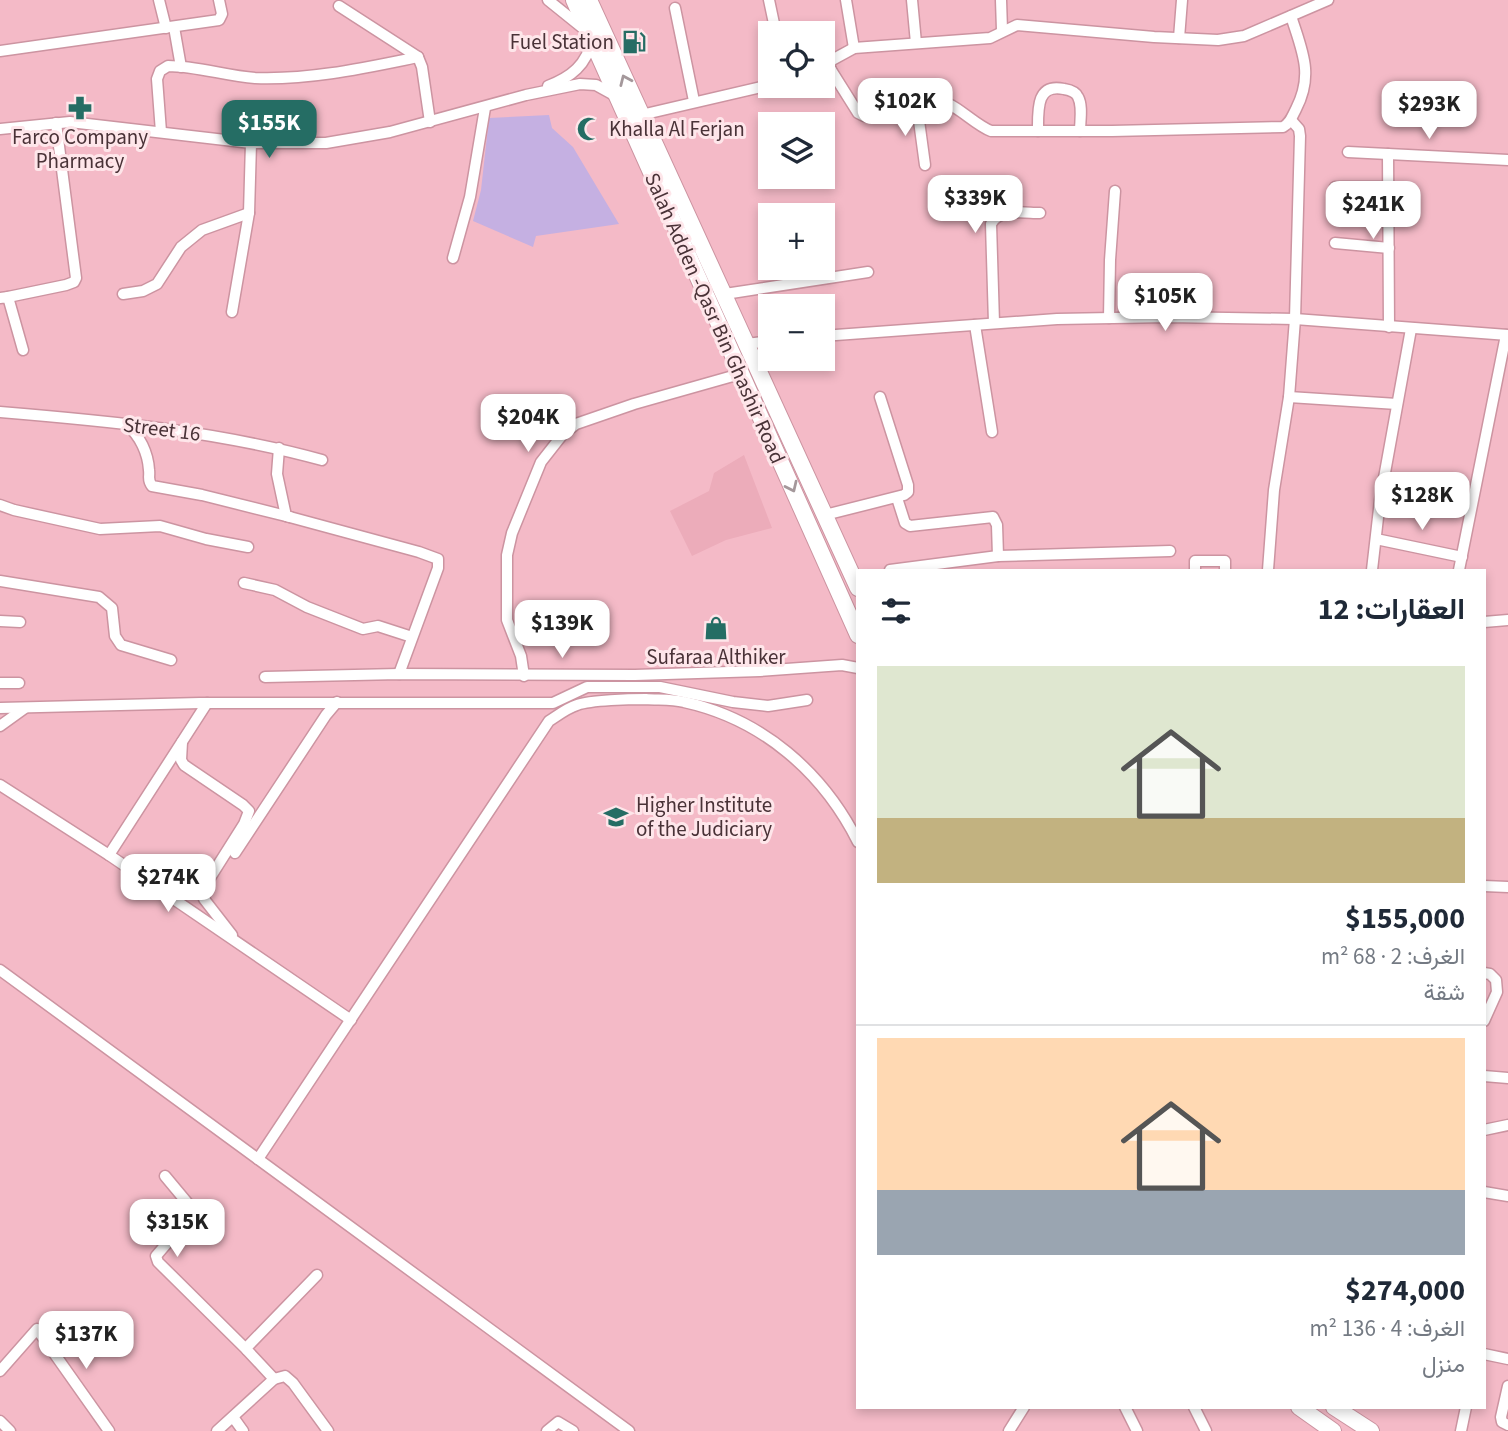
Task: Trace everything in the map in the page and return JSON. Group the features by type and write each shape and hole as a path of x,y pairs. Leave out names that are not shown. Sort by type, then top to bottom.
{"highway":[{"name":"Salah Adden -Qasr Bin Ghashir Road","path":"574,0 856,631"},
{"path":"589,0 856,582"},
{"path":"1302,1409 1333,1431"},
{"path":"1337,1409 1371,1431"}],"street":[{"path":"159,0 181,67"},
{"path":"0,51 219,20 222,14 219,0"},
{"path":"0,130 70,122 251,143 326,143 430,122 526,95 572,74 586,58 591,37 548,0"},
{"path":"769,0 773,21"},
{"path":"846,0 854,48"},
{"path":"912,0 916,43"},
{"path":"1001,0 1002,30"},
{"path":"1180,38 1182,0"},
{"path":"835,59 854,48 990,38 1009,26 1023,25 1180,38 1231,39 1328,0"},
{"path":"339,6 418,57 422,67 430,122"},
{"path":"675,8 694,101"},
{"path":"835,82 862,115 951,103 973,122 991,131 1283,127 1291,120 1303,95 1306,72 1291,16"},
{"path":"161,132 157,79 163,69 171,66 254,78 338,73 418,57"},
{"path":"526,95 588,84 604,88 617,97"},
{"path":"641,115 758,88"},
{"path":"1038,131 1040,100 1045,90 1050,88 1072,91 1078,97 1080,131"},
{"path":"917,106 925,165"},
{"path":"453,258 475,173 485,108"},
{"path":"1268,569 1273,490 1289,397 1295,319 1300,136 1299,129 1291,120"},
{"path":"23,350 4,298 66,285 74,282 76,278 55,124"},
{"path":"232,312 249,214 251,143"},
{"path":"1348,152 1508,160"},
{"path":"1388,154 1389,327"},
{"path":"1335,187 1389,187"},
{"path":"1109,318 1115,191"},
{"path":"994,323 991,224 996,216 1001,214 1040,213"},
{"path":"123,294 143,291 157,284 181,247 202,230 249,214"},
{"path":"1335,243 1389,248"},
{"path":"725,294 868,272"},
{"path":"835,335 994,323 1109,318 1295,319 1507,335 1459,569"},
{"path":"975,325 992,432"},
{"path":"1372,569 1411,329"},
{"path":"747,344 758,343"},
{"path":"524,676 521,656 507,620 507,555 512,534 541,462 548,452 576,424 634,404 740,374"},
{"path":"825,515 897,498 908,492 880,397"},
{"path":"1289,397 1397,404"},
{"name":"Street 16","path":"0,412 230,438 322,460"},
{"path":"127,425 140,439 149,467 148,481 152,486 202,495 289,517 438,559 438,568 399,674"},
{"path":"279,449 277,474 284,514 289,517"},
{"path":"897,498 905,523 910,526 993,517 997,525 998,556"},
{"path":"0,505 100,529 160,526 248,547"},
{"path":"1376,539 1462,557"},
{"path":"898,569 998,556 1170,551"},
{"path":"1195,569 1195,561 1225,561 1225,569"},
{"path":"0,581 99,597 112,608 115,636 121,645 172,660"},
{"path":"244,583 275,590 307,607 363,629 378,626 412,638"},
{"path":"1486,622 1508,620"},
{"path":"0,621 20,622"},
{"path":"265,677 399,674 635,676 842,665 856,668"},
{"path":"0,683 19,683"},
{"path":"0,708 206,703 553,703 587,687 660,687 733,702 768,706 807,701"},
{"path":"258,1159 549,721 577,705 635,699 682,701 728,716 768,736 808,769 845,816 856,838"},
{"path":"204,899 337,702"},
{"path":"109,855 206,703"},
{"path":"0,726 25,708"},
{"path":"182,742 181,760 184,765 249,811 244,824 208,881 204,899"},
{"path":"0,785 109,855 351,1020"},
{"path":"1486,886 1508,887"},
{"path":"204,899 239,943"},
{"path":"0,970 629,1431"},
{"path":"1486,973 1496,980 1497,992 1486,1017"},
{"path":"1486,1076 1508,1078"},
{"path":"1486,1130 1508,1125"},
{"path":"165,1176 190,1206 190,1214 156,1256 158,1262 274,1379"},
{"path":"1486,1192 1508,1196"},
{"path":"247,1350 251,1341 317,1275"},
{"path":"0,1371 37,1329 109,1431"},
{"path":"1486,1354 1508,1359"},
{"path":"217,1431 274,1379 285,1376 328,1431"},
{"path":"1508,1386 1501,1417 1502,1422 1508,1425"},
{"path":"1009,1431 1023,1409"},
{"path":"1126,1409 1137,1431"},
{"path":"1195,1409 1206,1431"},
{"path":"1461,1431 1466,1409"},
{"path":"233,1417 243,1431"},
{"path":"0,1421 10,1431"},
{"path":"547,1431 558,1422 573,1431"}],"shaded area":[{"path":"549,115 552,128 573,147 619,224 536,236 533,247 473,221 481,190 489,118"},
{"path":"744,455 772,528 726,540 692,556 670,511 709,491 714,473"}],"place":[{"name":"Fuel Station","path":"634,42"},
{"name":"Farco Company Pharmacy","path":"80,108"},
{"name":"Khalla Al Ferjan","path":"589,129"},
{"name":"Sufaraa Althiker","path":"716,628"},
{"name":"Higher Institute of the Judiciary","path":"616,817"}]}
